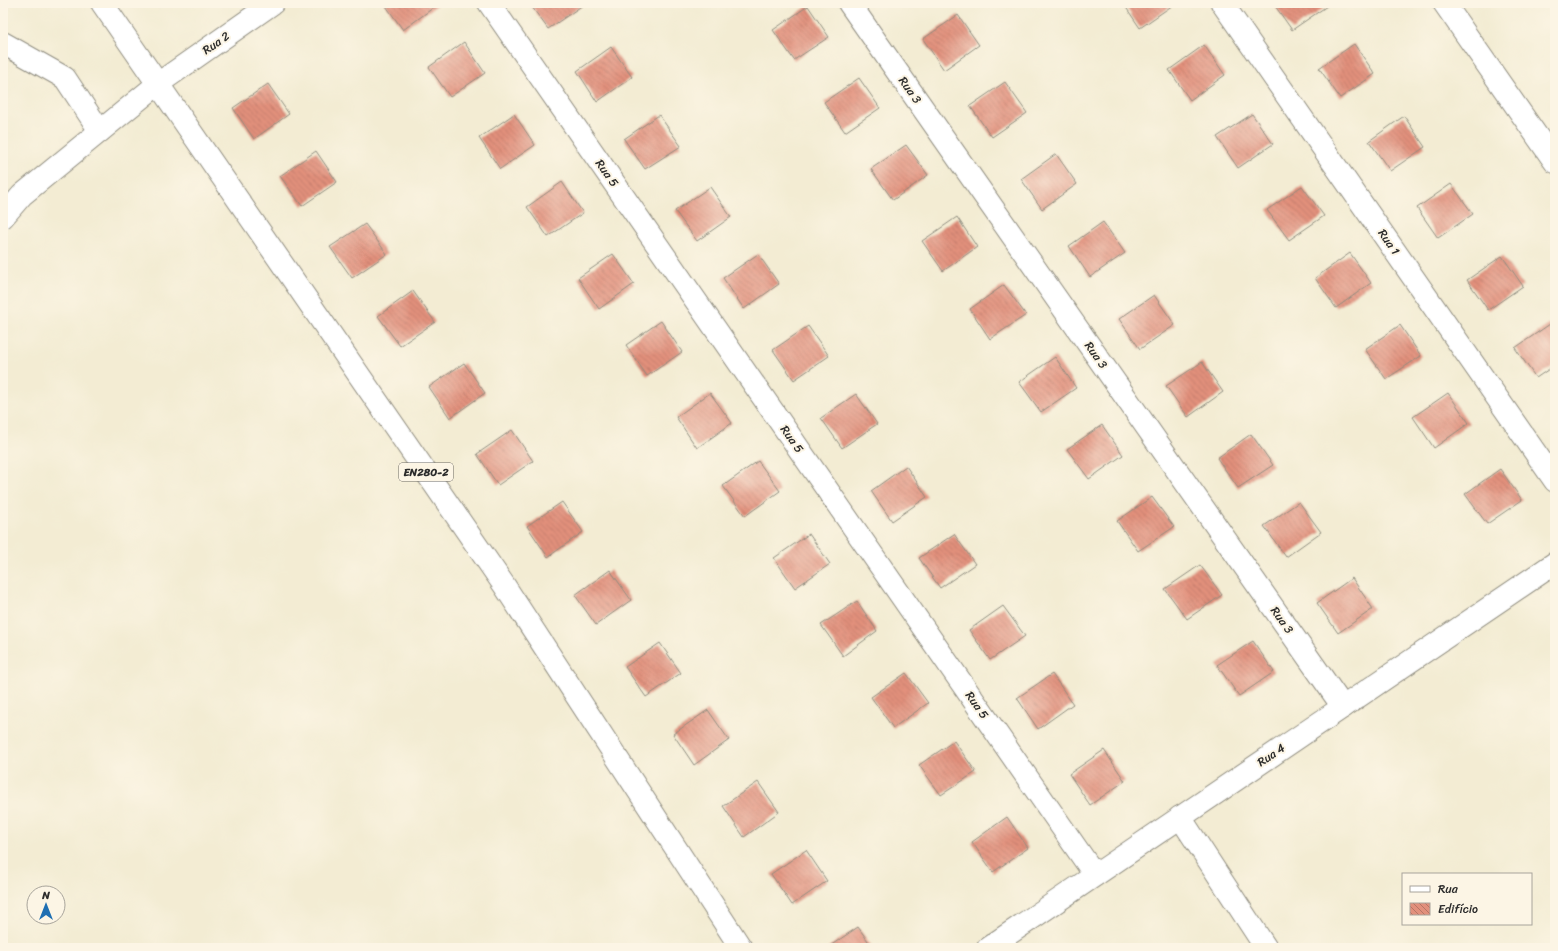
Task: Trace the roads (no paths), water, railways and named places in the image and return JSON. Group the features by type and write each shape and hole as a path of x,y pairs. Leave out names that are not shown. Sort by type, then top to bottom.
{"street":[{"name":"EN280-2","path":"102,3 159,83 504,585 741,948"},
{"name":"Rua 2","path":"3,217 22,195 159,83 273,3"},
{"name":"Rua 5","path":"489,3 1095,875"},
{"name":"Rua 3","path":"849,3 1343,706"},
{"name":"Rua 1","path":"1222,3 1555,481"},
{"path":"1444,3 1555,162"},
{"path":"3,43 65,78 100,131"},
{"name":"Rua 4","path":"988,948 1555,563"},
{"path":"1180,817 1266,948"}]}
